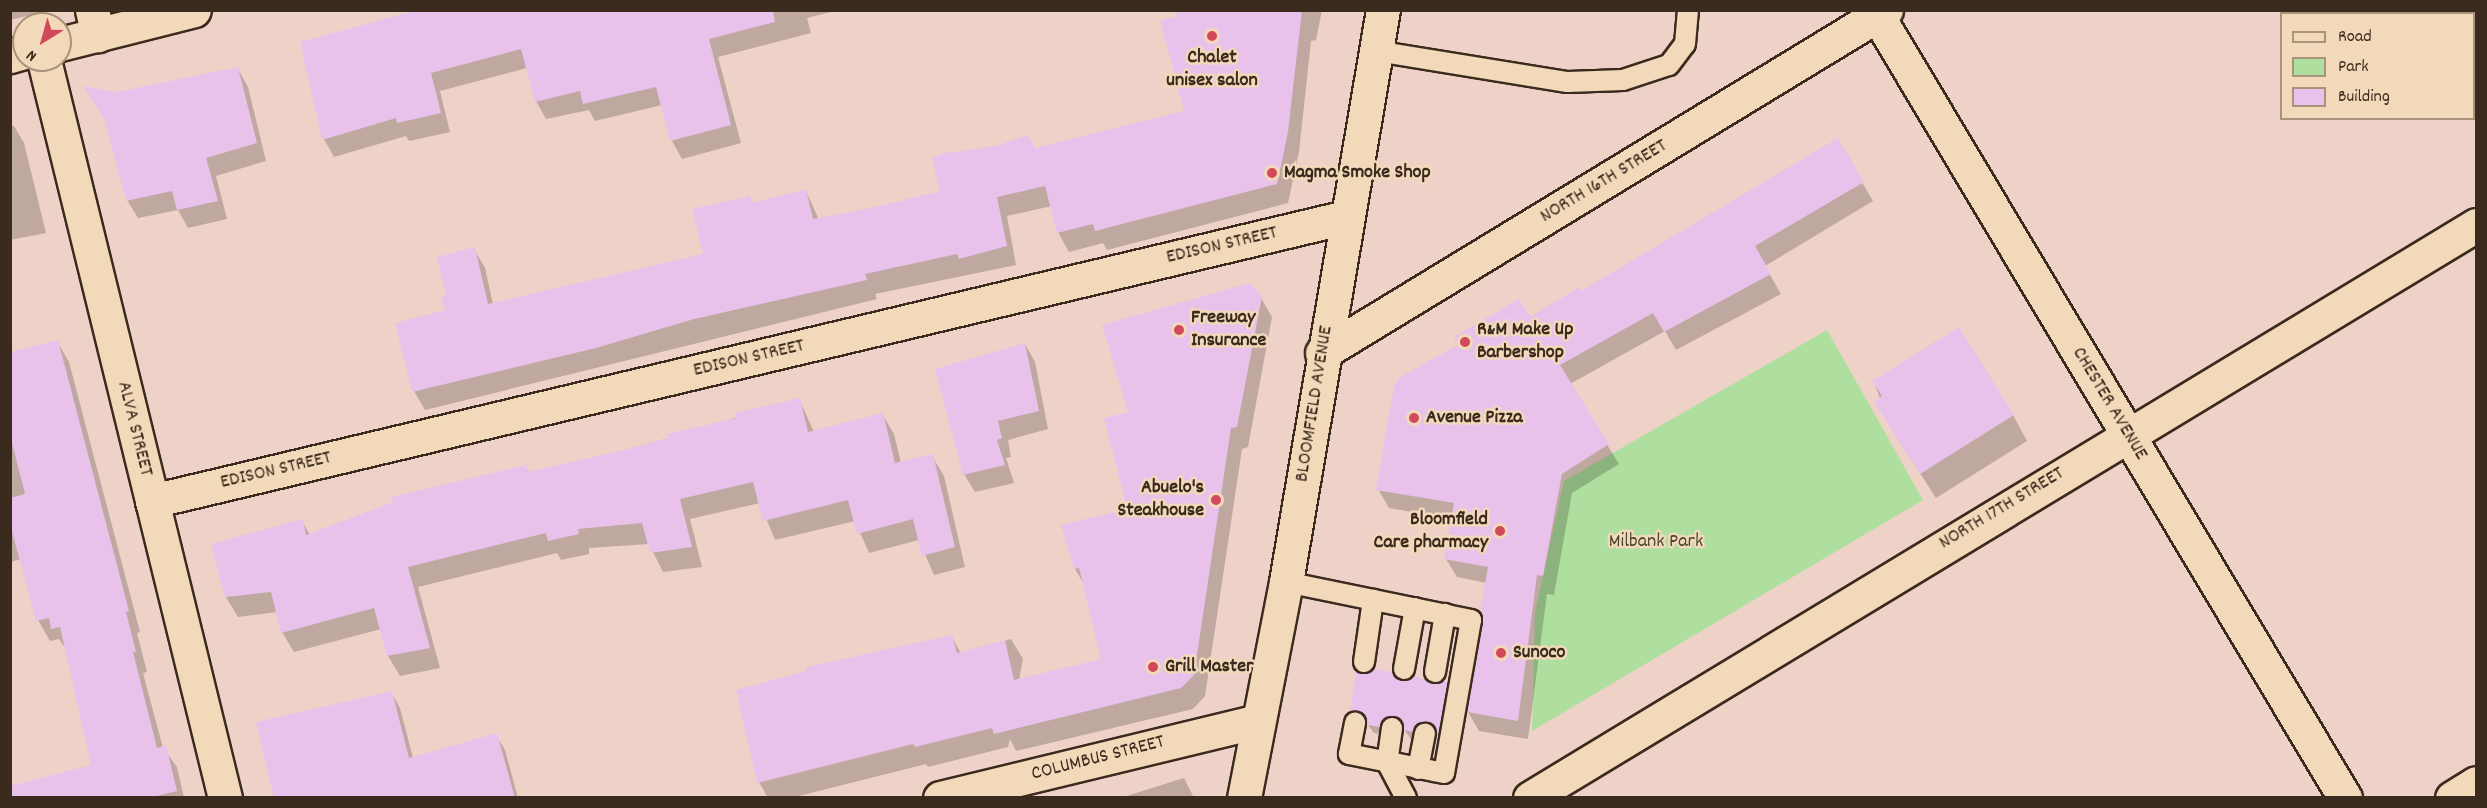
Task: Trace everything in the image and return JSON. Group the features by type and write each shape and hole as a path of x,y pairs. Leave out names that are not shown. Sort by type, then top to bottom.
{"street":[{"path":"72,37 95,23 194,10"},
{"name":"BLOOMFIELD AVENUE","path":"1244,798 1286,582 1322,353 1383,10"},
{"name":"NORTH 16TH STREET","path":"1322,353 1879,12"},
{"name":"CHESTER AVENUE","path":"1879,12 2126,434 2345,798"},
{"name":"ALVA STREET","path":"47,72 225,798"},
{"name":"EDISON STREET","path":"152,501 1346,217"},
{"name":"NORTH 17TH STREET","path":"1530,798 2126,434 2476,225"},
{"name":"COLUMBUS STREET","path":"940,798 1258,721"},
{"path":"2452,798 2476,783"}],"lane":[{"path":"1376,51 1568,82 1623,80 1669,65 1685,44 1688,10"},
{"path":"1286,582 1471,620 1444,773 1348,754 1355,723"},
{"path":"1364,662 1373,600"},
{"path":"1404,669 1415,608"},
{"path":"1435,672 1445,615"},
{"path":"1392,728 1387,762 1406,798"},
{"path":"1418,769 1425,734"}],"green space":[{"name":"Milbank Park","path":"1827,330 1923,500 1532,731 1535,613 1564,481"}],"building":[{"path":"418,10 773,10 775,22 709,39 731,125 670,141 656,87 583,104 580,91 535,102 521,49 431,73 441,113 397,123 396,118 322,140 300,42"},
{"path":"1175,10 1302,10 1288,132 1277,184 1095,231 1093,224 1057,233 1045,186 997,197 1007,246 959,259 957,254 865,274 867,280 694,319 596,348 412,392 395,323 445,310 441,296 446,295 437,257 475,247 488,304 703,254 692,209 750,196 752,203 806,189 813,219 876,207 940,191 932,158 945,153 996,146 1028,135 1035,148 1184,111 1160,20 1177,17"},
{"path":"238,67 257,143 206,158 218,201 177,210 172,191 126,201 104,118 83,86 117,92"},
{"path":"1838,138 1864,182 1755,246 1771,274 1664,332 1653,313 1560,365 1609,444 1562,474 1543,576 1537,575 1518,721 1467,712 1483,622 1480,613 1488,567 1444,559 1454,503 1376,490 1394,387 1400,377 1458,345 1454,337 1519,299 1530,317 1579,287 1581,291"},
{"path":"1250,283 1262,296 1237,427 1231,428 1194,675 1181,688 994,734 992,728 915,747 913,744 757,783 736,690 806,671 807,667 952,635 957,653 1005,640 1014,680 1101,659 1079,568 1074,569 1061,525 1127,509 1104,418 1128,412 1102,325"},
{"path":"1959,327 2014,415 1920,474 1874,402 1882,396 1872,381"},
{"path":"58,340 129,611 126,612 136,652 133,652 157,748 166,745 177,791 149,798 10,798 10,786 91,765 60,627 51,629 49,618 36,621 10,524 10,498 25,494 10,435 10,352"},
{"path":"1025,343 1039,411 998,421 1002,438 997,440 1005,465 963,475 935,369"},
{"path":"800,398 808,432 883,413 895,463 933,454 955,547 922,556 913,519 857,534 848,500 763,521 753,482 680,499 692,547 650,553 642,523 578,529 579,534 548,541 546,533 408,567 430,648 387,656 374,608 281,633 271,592 225,597 211,544 303,519 306,535 393,502 391,497 526,465 528,472 624,450 668,438 667,434 737,418 735,413"},
{"path":"1374,669 1393,672 1402,681 1414,675 1434,684 1448,681 1438,735 1428,722 1421,723 1413,732 1404,730 1403,723 1394,716 1387,717 1380,727 1367,725 1358,711 1350,712 1356,671 1363,674"},
{"path":"392,691 409,758 497,733 515,798 274,798 256,722"}],"place":[{"name":"Chalet unisex salon","path":"1212,36"},
{"name":"Magma Smoke Shop","path":"1272,173"},
{"name":"Freeway Insurance","path":"1179,330"},
{"name":"R&M Make Up Barbershop","path":"1465,342"},
{"name":"Avenue Pizza","path":"1414,418"},
{"name":"Abuelo's Steakhouse","path":"1216,500"},
{"name":"Bloomfield Care pharmacy","path":"1500,531"},
{"name":"Sunoco","path":"1501,653"},
{"name":"Grill Master","path":"1153,667"}]}
